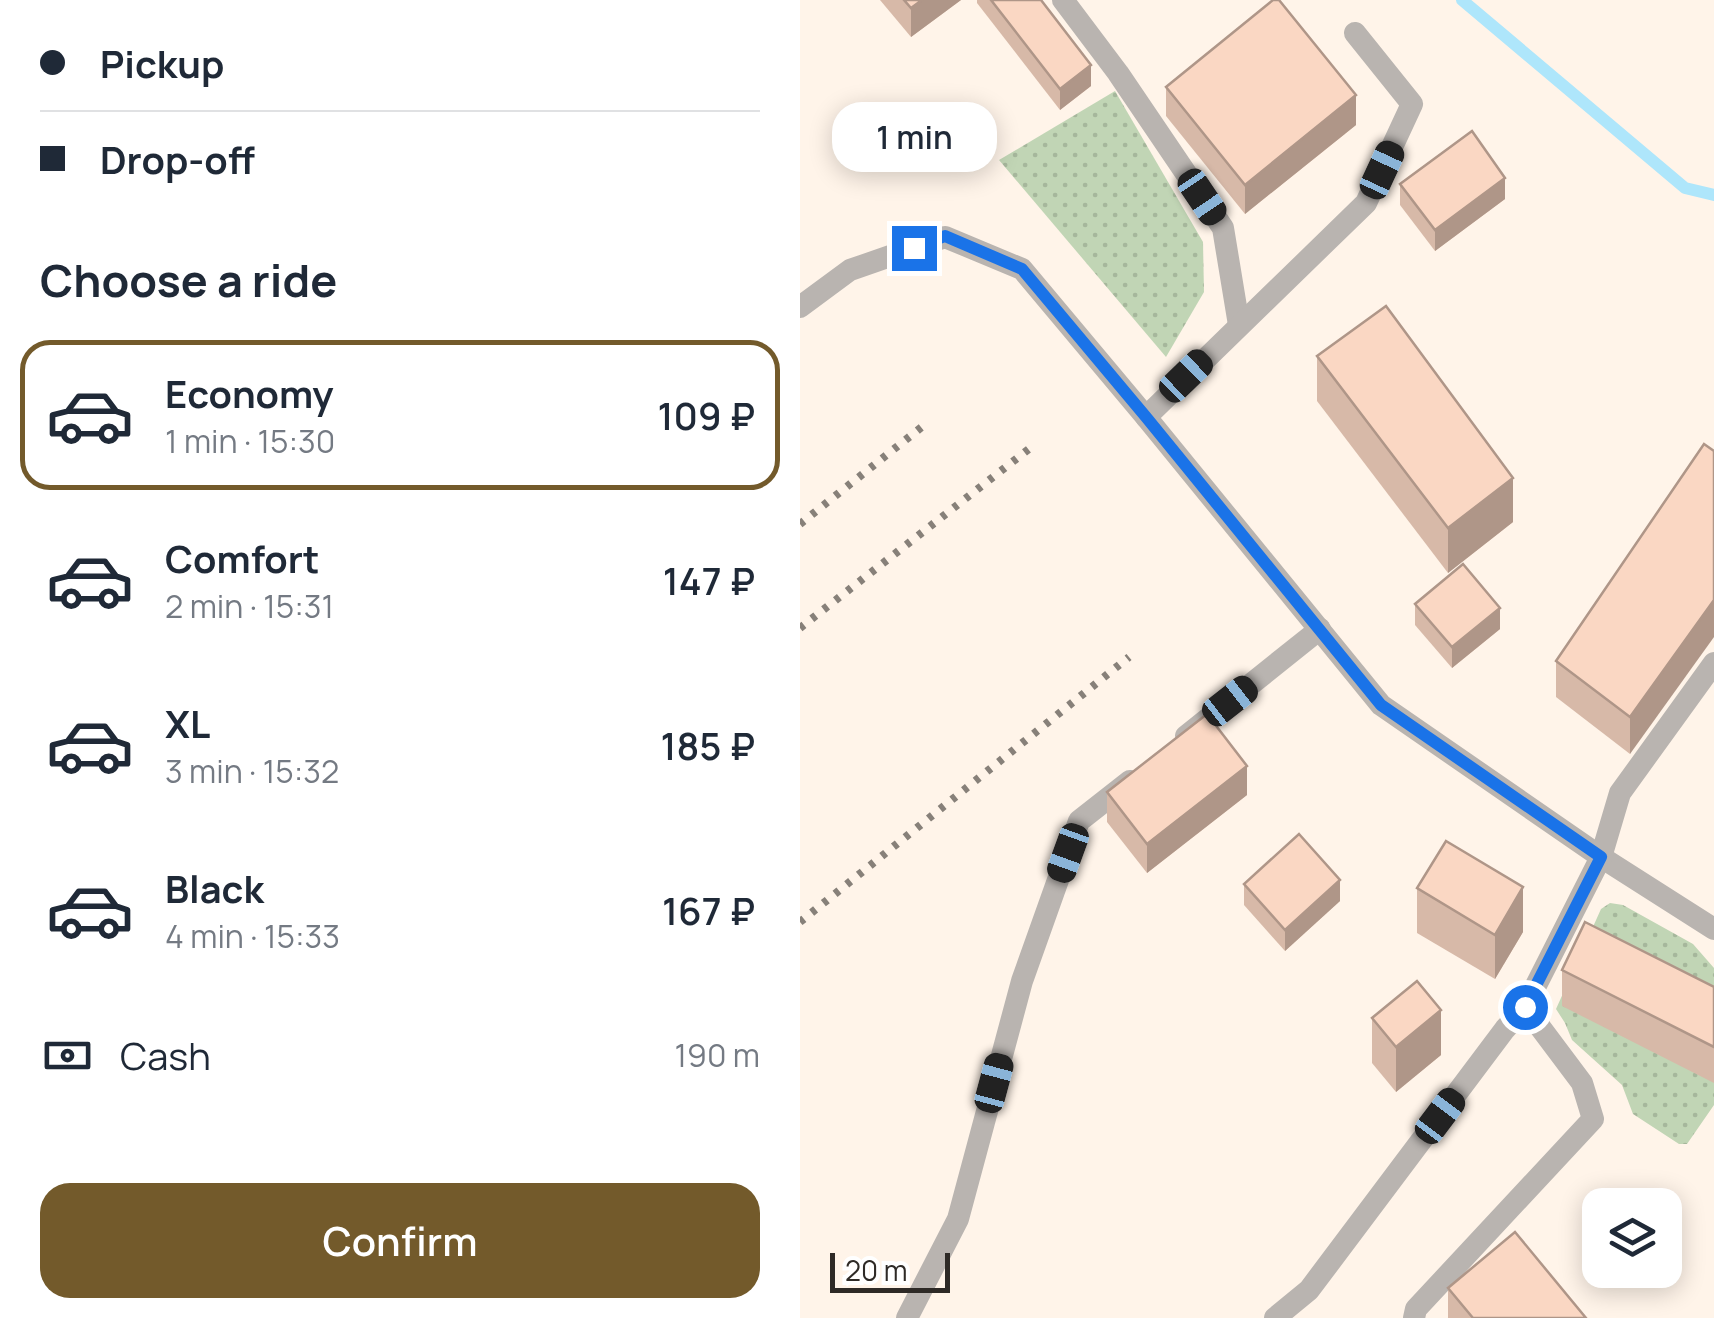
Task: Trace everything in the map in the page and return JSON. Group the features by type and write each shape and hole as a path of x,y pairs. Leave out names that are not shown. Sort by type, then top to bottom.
{"lane":[{"path":"1063,0 1118,72 1223,228 1239,326"},
{"path":"1146,417 1366,203 1412,104 1354,33"},
{"path":"800,307 850,270 945,236 1022,269 1381,705 1601,857 1714,929"},
{"path":"1170,749 1320,629"},
{"path":"1275,1318 1308,1290 1525,1007 1601,857 1620,793 1714,662"},
{"path":"908,1318 958,1219 1022,981 1080,820 1140,773"},
{"path":"1414,1318 1416,1309 1593,1118 1582,1083 1525,1007"}],"green space":[{"path":"1115,91 1203,242 1204,292 1166,357 999,160"},
{"path":"1610,903 1623,905 1693,944 1714,968 1714,1105 1687,1144 1679,1144 1633,1114 1622,1085 1572,1040 1556,1009 1601,909"}],"building":[{"path":"904,0 922,0 911,8"},
{"path":"991,0 1041,0 1091,65 1060,89"},
{"path":"1273,0 1279,0 1356,95 1245,185 1166,87"},
{"path":"1472,131 1505,178 1435,230 1400,184"},
{"path":"1386,306 1513,478 1448,528 1317,356"},
{"path":"1704,444 1714,451 1714,600 1630,717 1556,661"},
{"path":"1463,564 1500,608 1452,647 1415,604"},
{"path":"1207,714 1247,766 1147,844 1107,792"},
{"path":"1299,834 1340,880 1285,930 1244,884"},
{"path":"1446,841 1523,887 1495,935 1417,888"},
{"path":"1585,922 1714,987 1714,1047 1562,970"},
{"path":"1417,981 1441,1010 1396,1047 1372,1018"},
{"path":"1515,1232 1586,1318 1473,1318 1448,1288"}],"waterway":[{"path":"1462,0 1685,188 1714,195"}],"railway":[{"path":"800,524 928,422"},
{"path":"800,628 1034,445"},
{"path":"800,922 1129,657"}],"route":[{"path":"914,248 945,236 1022,269 1381,705 1601,857 1525,1007"}]}
